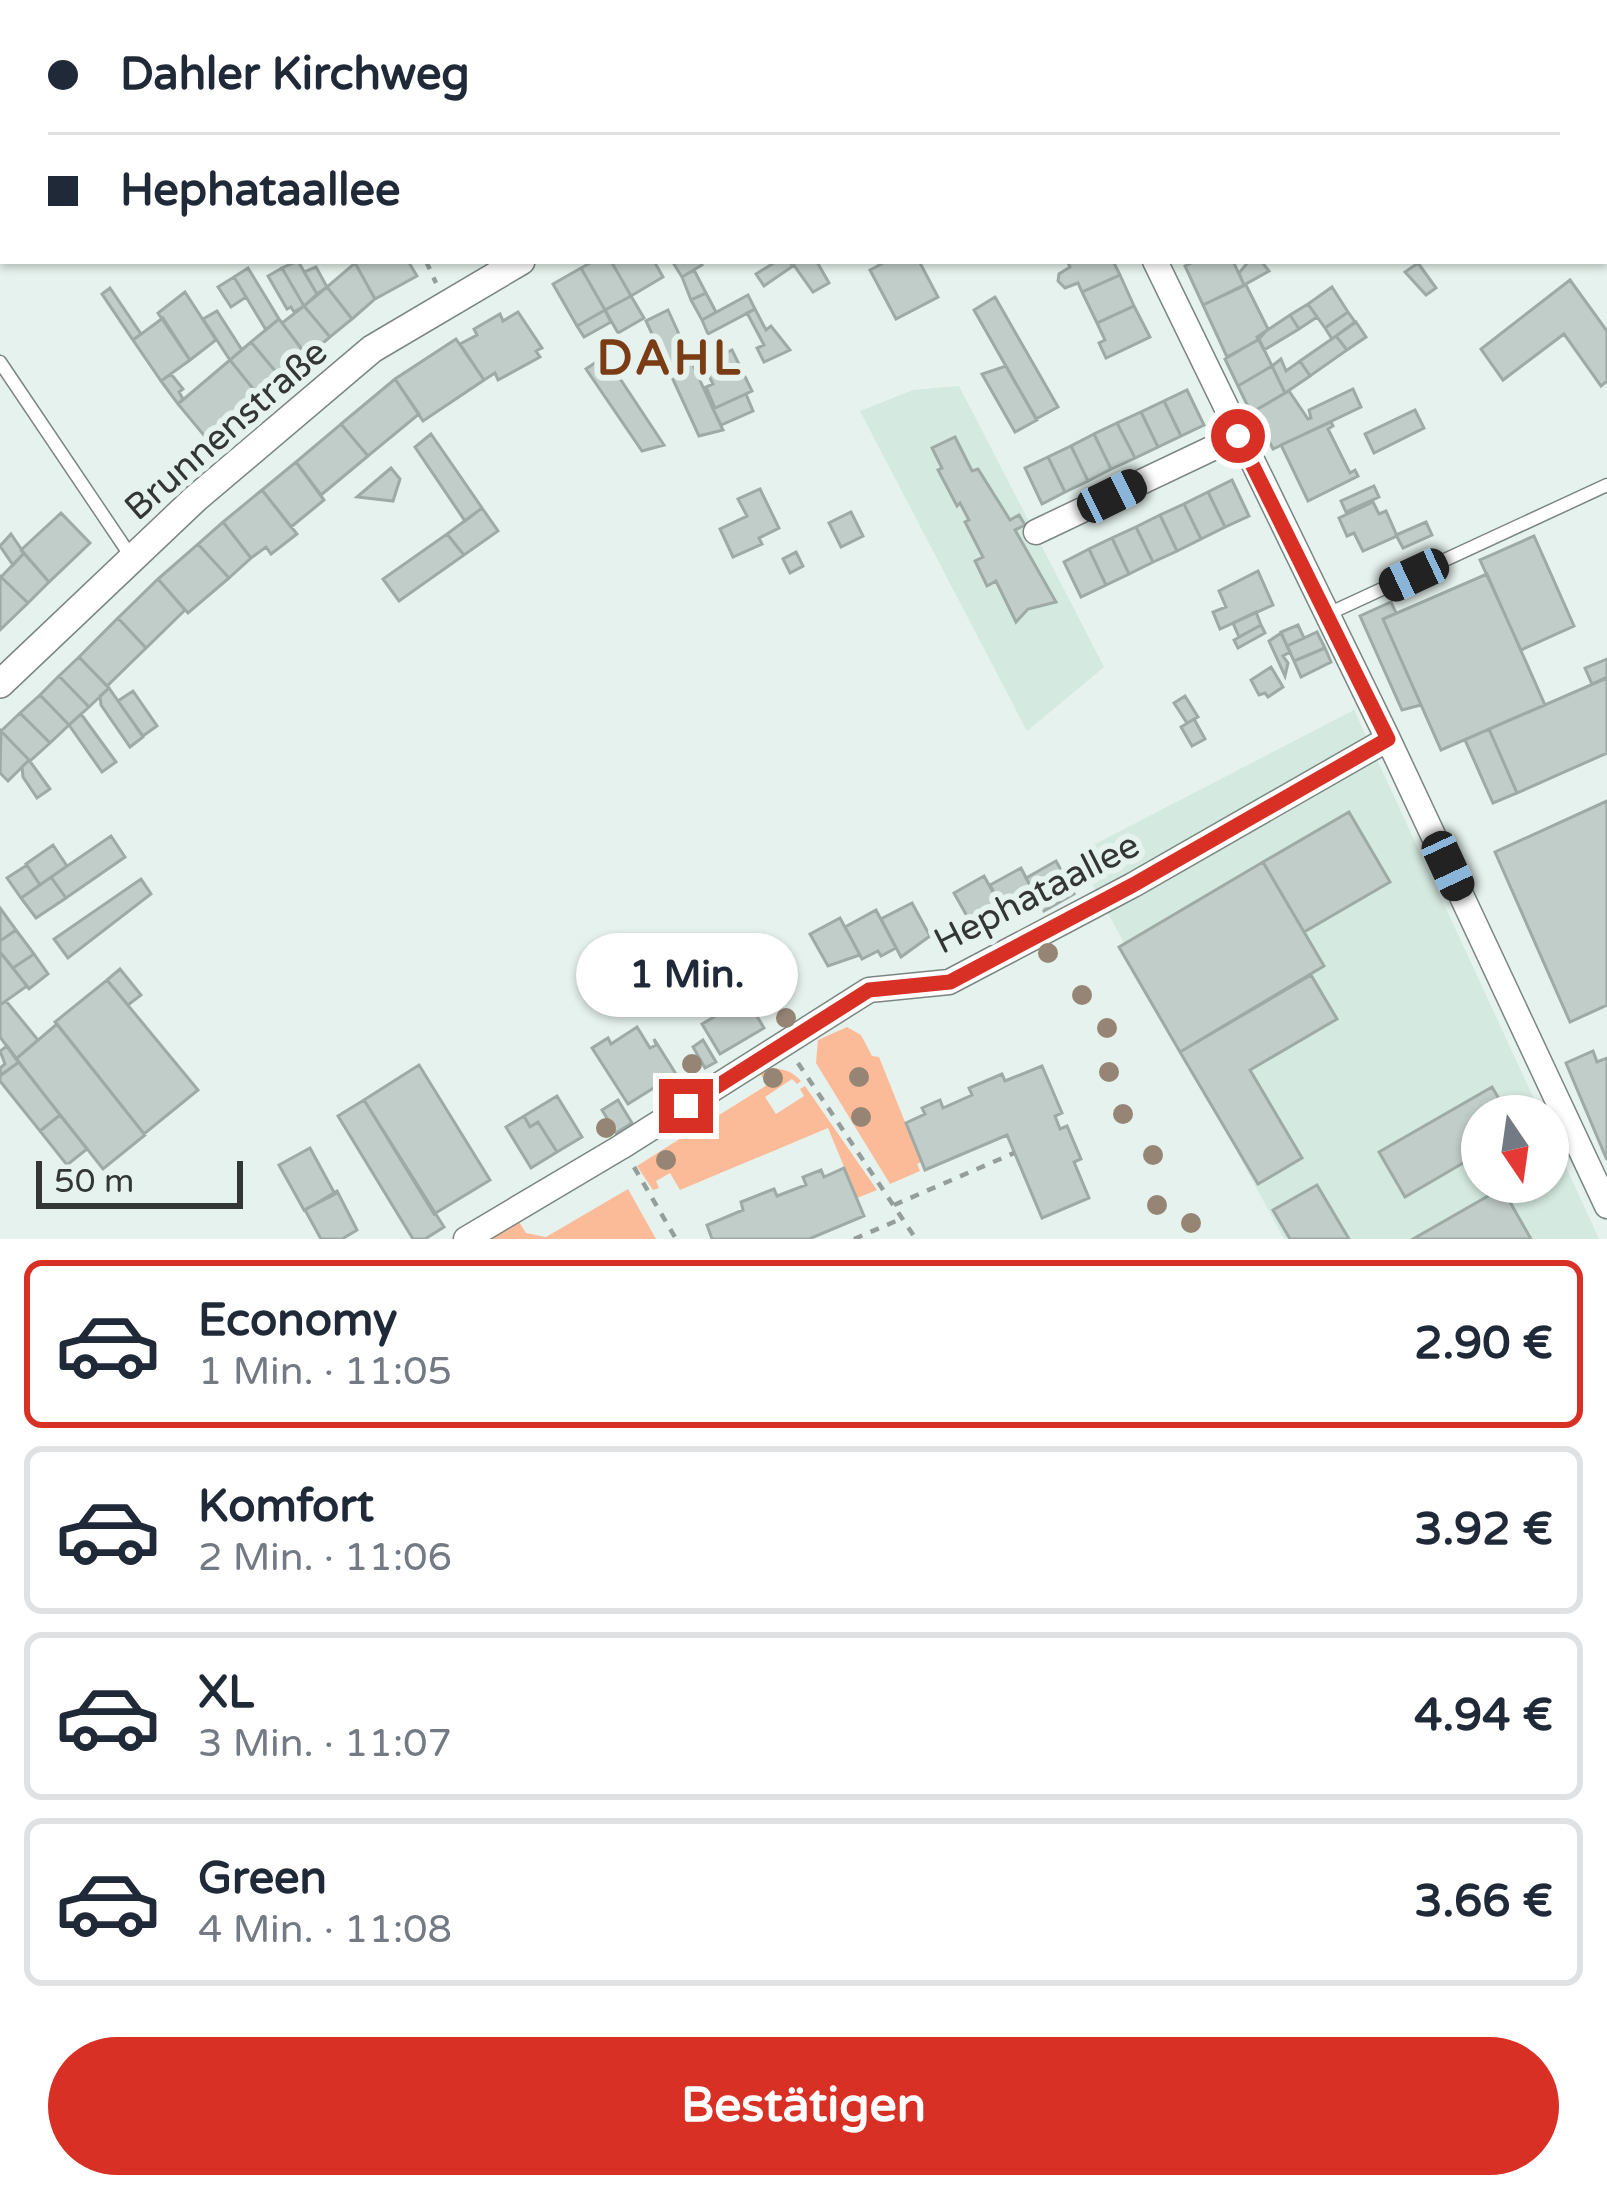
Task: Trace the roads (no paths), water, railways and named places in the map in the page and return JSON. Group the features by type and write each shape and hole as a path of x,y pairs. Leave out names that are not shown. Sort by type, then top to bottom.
{"street":[{"name":"Brunnenstraße","path":"0,684 195,499 372,349 516,264"},
{"path":"1156,264 1388,739 1607,1206"},
{"path":"1036,532 1238,436"},
{"name":"Hephataallee","path":"466,1239 869,990 950,982 1133,885 1388,739"}],"lane":[{"path":"0,362 132,558"},
{"path":"1327,615 1607,485"}],"district":[{"name":"DAHL","path":"670,357"}]}
